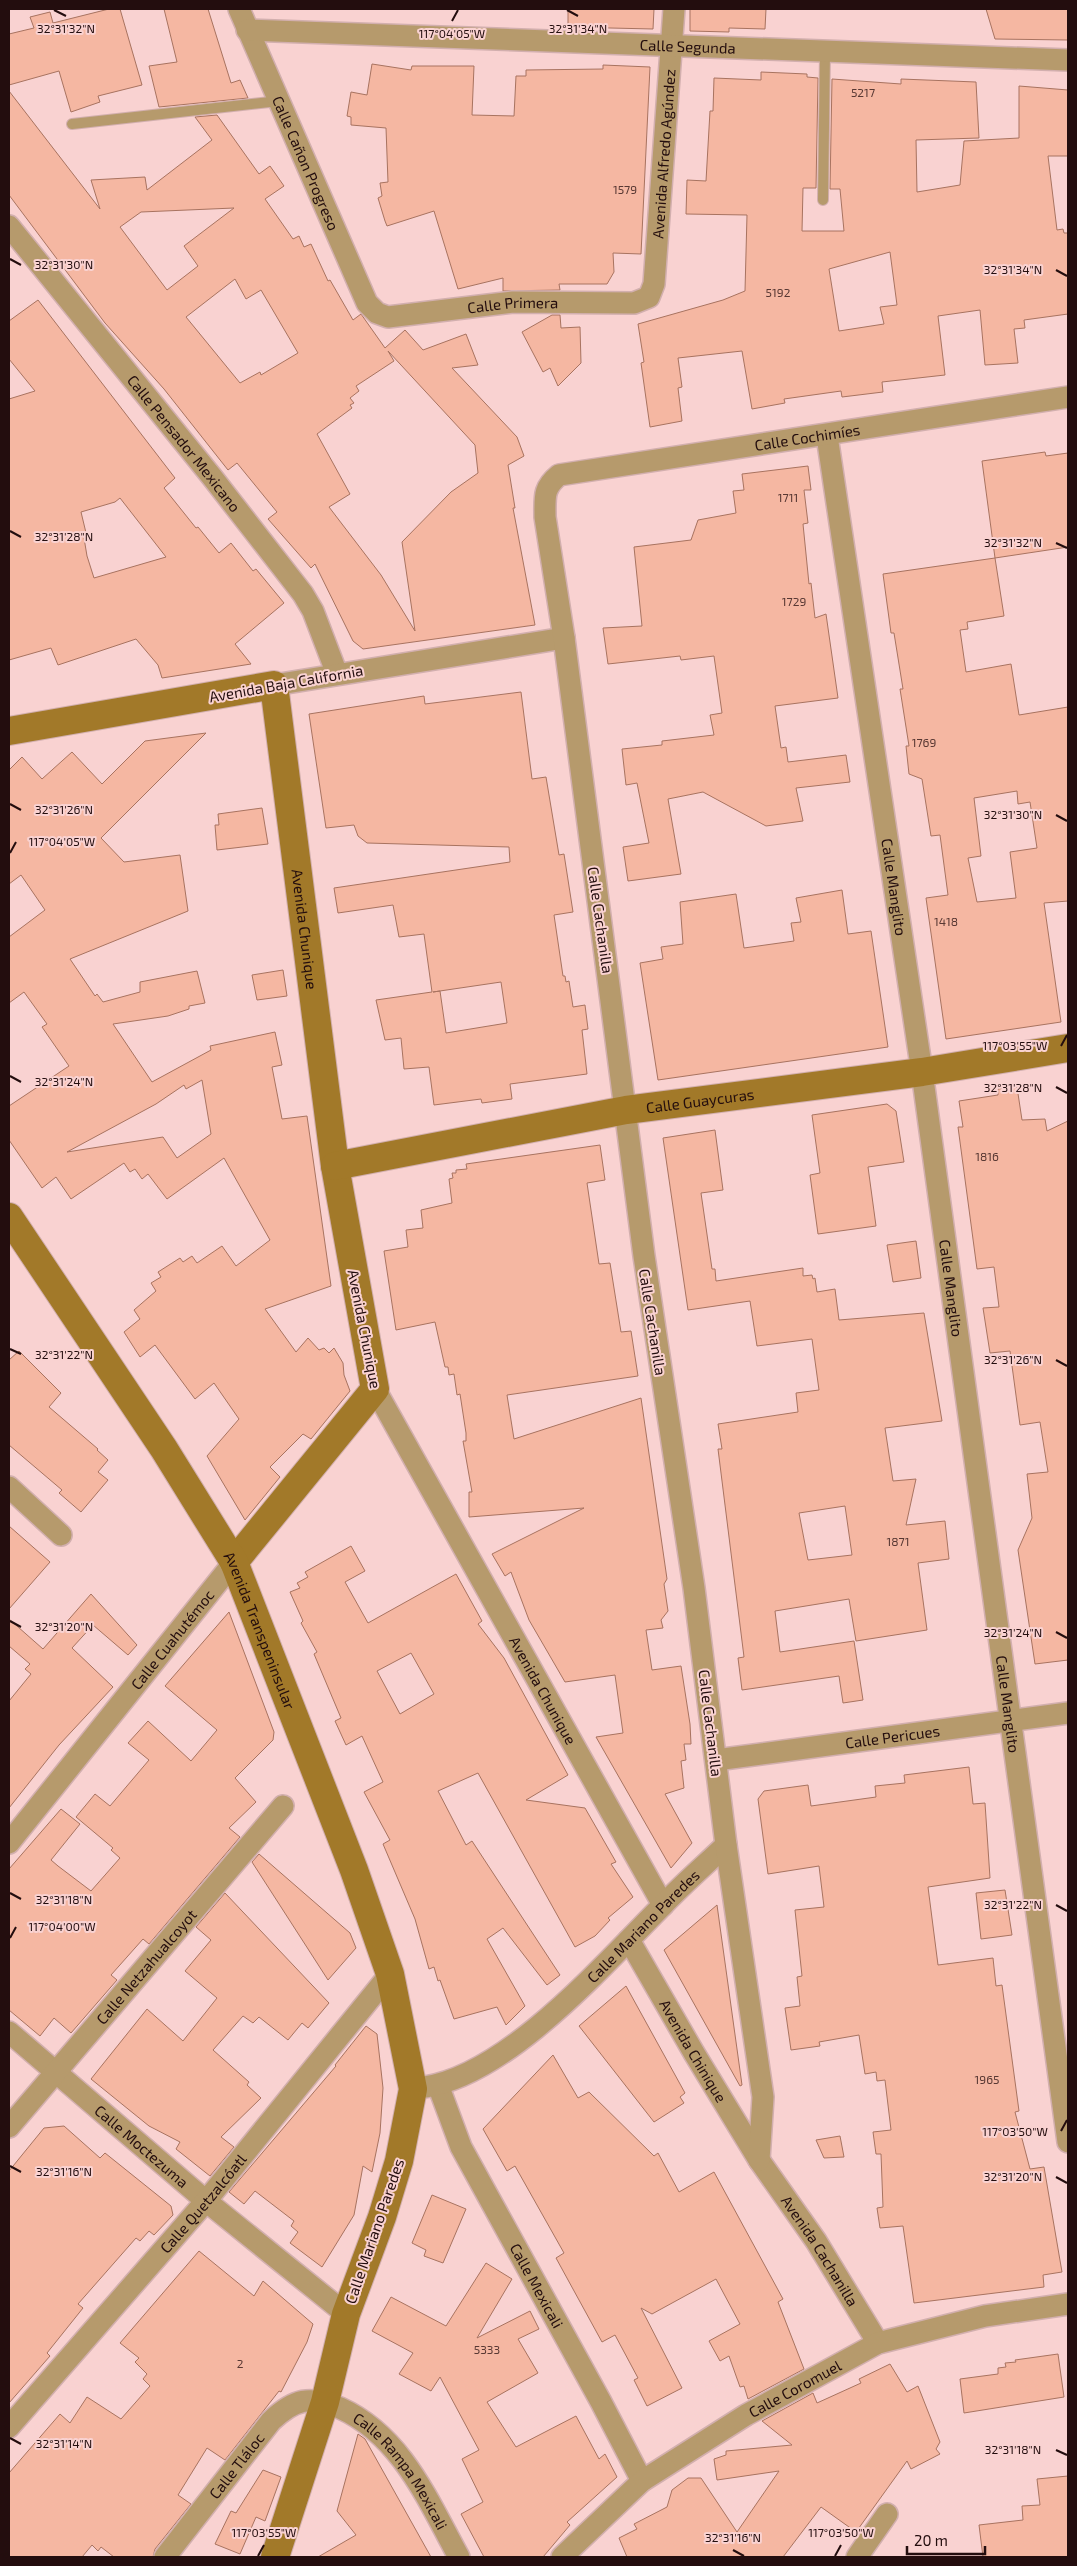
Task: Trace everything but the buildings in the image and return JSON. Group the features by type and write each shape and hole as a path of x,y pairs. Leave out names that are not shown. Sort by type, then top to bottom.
{"street":[{"name":"Calle Cañon Progreso","path":"239,9 367,302 377,314"},
{"name":"Avenida Alfredo Agúndez","path":"649,298 654,284 673,46 674,9"},
{"name":"Calle Segunda","path":"247,30 1068,60"},
{"name":"Calle Pensador Mexicano","path":"9,226 212,477 303,594 313,611 336,674"},
{"name":"Calle Primera","path":"377,314 388,316 513,302 634,303 649,298"},
{"name":"Calle Cochimíes","path":"548,483 559,475 827,436 1068,397"},
{"name":"Calle Manglito","path":"827,436 922,1072 1068,2142"},
{"name":"Calle Cachanilla","path":"548,483 545,497 545,517 564,638 644,1256 694,1588 726,1845 762,2097 759,2160"},
{"name":"Avenida Baja California","path":"9,731 336,674 564,638"},
{"name":"Avenida Chunique","path":"274,685 335,1166 374,1389 663,1905"},
{"name":"Calle Guaycuras","path":"335,1166 626,1110 922,1072 1068,1048"},
{"name":"Avenida Transpeninsular","path":"9,1217 164,1449 234,1562 354,1870 390,1974 425,2087"},
{"name":"Calle Cuahutémoc","path":"9,1843 374,1389"},
{"path":"9,1487 60,1535"},
{"name":"Calle Pericues","path":"716,1760 1068,1713"},
{"name":"Calle Netzahualcoyot","path":"9,2127 283,1806"},
{"name":"Calle Mariano Paredes","path":"275,2557 325,2402 346,2314 382,2217 425,2087 484,2065 526,2035 629,1940 726,1845"},
{"name":"Avenida Chinique","path":"629,1940 694,2053 759,2160"},
{"name":"Calle Quetzalcóatl","path":"9,2427 206,2201 390,1974"},
{"name":"Calle Moctezuma","path":"9,2032 206,2201 346,2314"},
{"name":"Calle Mexicali","path":"425,2087 461,2147 602,2402 642,2481"},
{"name":"Avenida Cachanilla","path":"759,2160 816,2241 878,2343"},
{"name":"Calle Coromuel","path":"562,2557 642,2481 746,2415 878,2343 985,2316 1068,2304"},
{"name":"Calle Tláloc","path":"165,2557 271,2421 283,2410 300,2400 325,2402"},
{"name":"Calle Rampa Mexicali","path":"325,2402 356,2416 398,2452 413,2473 459,2557"},
{"path":"857,2557 887,2514"}],"lane":[{"path":"823,200 825,52"},
{"path":"72,124 279,101"}]}
